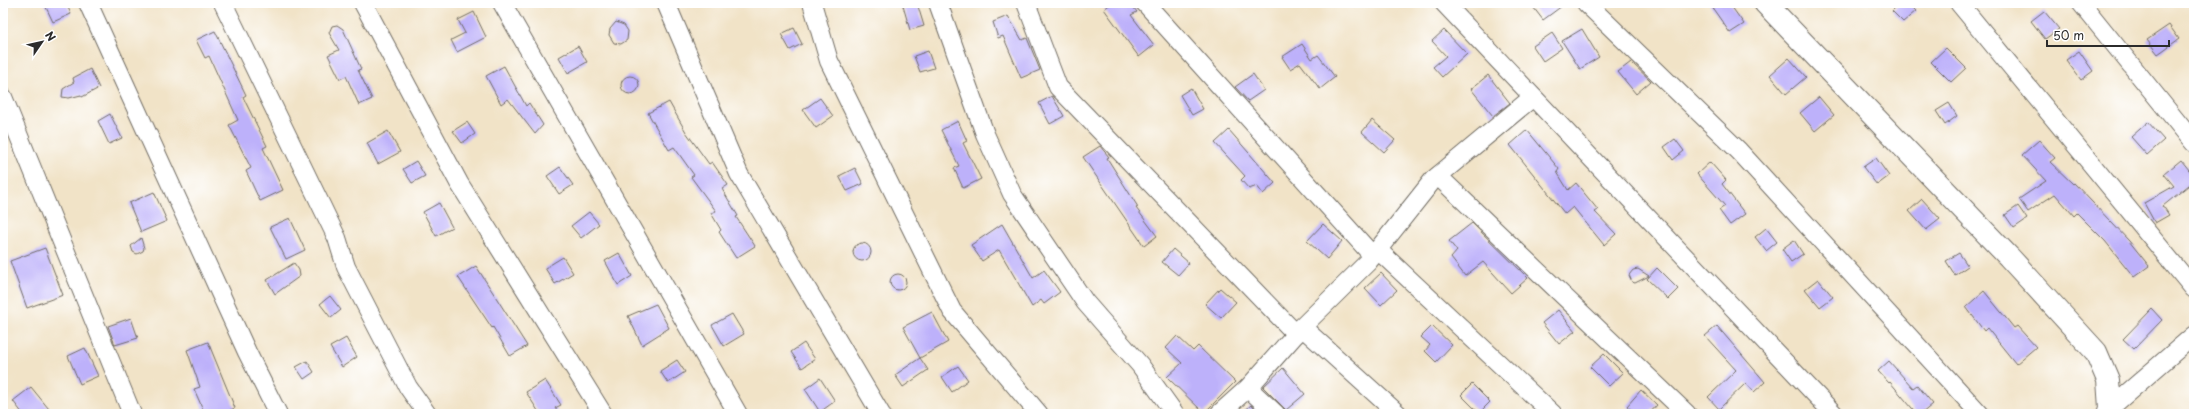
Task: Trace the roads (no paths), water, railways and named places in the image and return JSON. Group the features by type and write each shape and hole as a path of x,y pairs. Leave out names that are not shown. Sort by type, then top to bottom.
{"street":[{"path":"88,3 244,345 278,414"},
{"path":"223,3 337,238 346,267 408,387 427,414"},
{"path":"363,3 459,183 602,414"},
{"path":"502,3 738,414"},
{"path":"666,3 739,174 881,414"},
{"path":"812,3 829,61 952,311 1039,414"},
{"path":"938,3 985,134 1012,194 1085,302 1140,365 1175,414"},
{"path":"1026,3 1058,87 1299,331 1398,414"},
{"path":"1145,3 1375,253 1553,414"},
{"path":"1444,3 1834,414"},
{"path":"1586,3 1739,151 1980,414"},
{"path":"1765,3 2009,257 2096,352 2108,380 2109,411"},
{"path":"1959,3 2194,289"},
{"path":"2081,3 2194,143"},
{"path":"3,97 132,414"},
{"path":"1219,414 1248,388 1299,331 1375,253 1438,176 1533,97"},
{"path":"1438,176 1687,414"},
{"path":"2109,411 2194,335"},
{"path":"1248,388 1276,414"}]}
